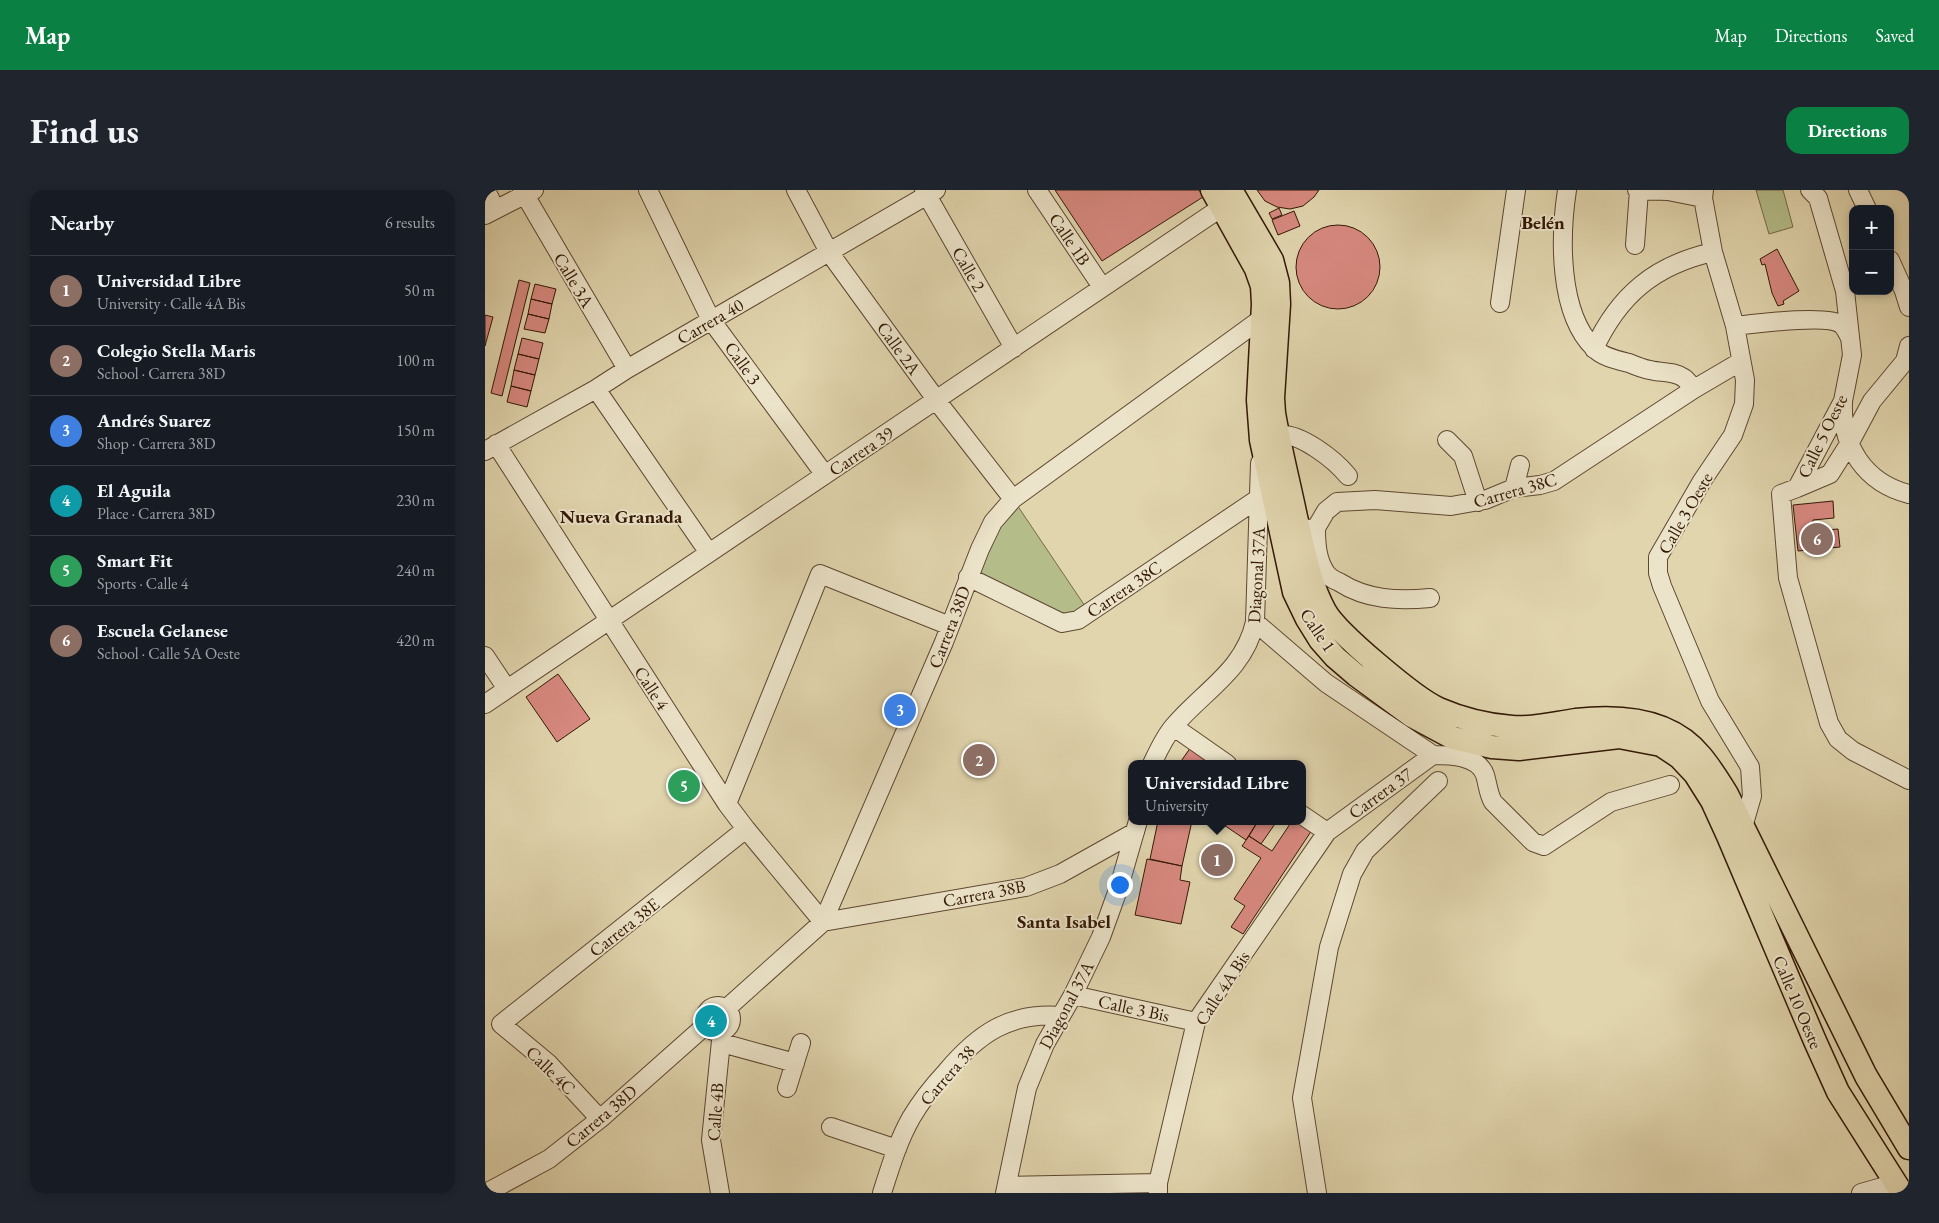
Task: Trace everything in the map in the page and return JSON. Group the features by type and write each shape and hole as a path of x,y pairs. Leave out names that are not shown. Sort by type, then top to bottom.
{"main road":[{"name":"Calle 1","path":"1225,196 1262,286 1263,304 1258,418 1269,437 1308,529 1313,586 1325,613 1335,626 1387,671 1436,708 1457,717 1512,727 1531,727 1611,718 1629,719 1671,731 1689,744 1701,756 1716,793"},
{"name":"Calle 1","path":"1225,196 1272,260 1278,283 1279,304 1269,437 1294,592 1320,640 1335,657 1356,675 1412,716 1441,733 1474,744 1519,749 1619,737 1661,745 1679,757 1716,793"},
{"name":"Calle 10 Oeste","path":"1716,793 1743,827 1866,1076 1903,1129 1909,1148"},
{"name":"Calle 10 Oeste","path":"1716,793 1728,836 1838,1092 1899,1188"},
{"path":"1815,1041 1818,1027 1824,1022 1837,1023 1842,1027"}],"street":[{"name":"Calle 3","path":"647,190 711,320 825,475"},
{"name":"Calle 2A","path":"796,190 829,252 936,400 1013,500"},
{"name":"Calle 1B","path":"1037,190 1102,287"},
{"path":"1500,304 1516,190"},
{"path":"1635,245 1638,190 1703,194"},
{"name":"Calle 5 Oeste","path":"1789,491 1843,401 1851,363 1845,291 1818,198 1810,190"},
{"path":"1858,190 1865,205"},
{"path":"490,200 527,192"},
{"name":"Calle 3A","path":"527,192 627,369"},
{"name":"Carrera 40","path":"491,447 596,389 929,192"},
{"name":"Calle 2","path":"929,192 1014,348"},
{"path":"1564,194 1563,241 1567,289 1574,316 1595,349 1607,356 1651,370 1673,373 1684,378 1694,389"},
{"name":"Calle 3 Oeste","path":"1703,194 1713,252 1735,326 1740,362 1745,380 1745,404 1733,435 1701,481 1658,557 1658,573 1710,701 1750,767 1753,796 1743,827"},
{"name":"Carrera 39","path":"485,704 1014,348 1102,287 1225,196"},
{"path":"1595,349 1611,317 1634,290 1671,265 1695,256 1713,252"},
{"path":"1894,269 1909,307"},
{"name":"Carrera 38D","path":"726,1008 823,922 993,522 1013,500 1261,319"},
{"path":"1735,326 1773,322 1831,320 1841,325 1850,338"},
{"path":"1909,346 1905,361 1872,401 1849,444 1830,474 1789,491 1788,578 1829,723 1838,739 1853,751 1909,780"},
{"name":"Carrera 38C","path":"1308,529 1337,502 1375,500 1451,506 1478,502 1514,488 1540,485 1554,481 1694,389 1740,362"},
{"path":"596,389 709,553"},
{"path":"1843,401 1842,416 1849,444 1860,463 1875,479 1909,494"},
{"path":"1269,437 1287,435 1309,444 1325,454 1349,476"},
{"name":"Diagonal 37A","path":"1154,760 1163,740 1174,726 1239,660 1249,642 1255,622 1259,498 1269,437"},
{"path":"1447,440 1463,456 1478,502"},
{"name":"Calle 4","path":"491,447 608,621 727,804 823,922"},
{"path":"1514,488 1520,465"},
{"name":"Carrera 38C","path":"968,577 1062,623 1078,620 1259,498"},
{"path":"1308,529 1316,546 1321,564 1328,576 1349,588 1367,596 1394,600 1430,598"},
{"path":"727,804 820,574 950,626"},
{"path":"1255,622 1326,683 1433,755 1449,755 1463,758 1479,766 1485,775 1489,795 1493,802 1533,842 1544,846 1611,802 1670,786"},
{"path":"485,656 507,689"},
{"path":"1174,726 1221,760"},
{"name":"Carrera 37","path":"1327,832 1433,755"},
{"path":"1317,1193 1302,1098 1329,947 1352,874 1365,851 1438,781"},
{"path":"1306,818 1327,832"},
{"name":"Diagonal 37A","path":"1006,1189 1027,1088 1037,1060 1073,995 1101,937 1119,887 1137,827"},
{"name":"Carrera 38B","path":"823,922 1026,886 1060,874 1137,827"},
{"name":"Carrera 38E","path":"501,1024 746,829"},
{"name":"Calle 4A Bis","path":"1158,1188 1196,1022 1327,832"},
{"name":"Calle 3 Bis","path":"1073,995 1196,1022"},
{"name":"Calle 4B","path":"720,1193 711,1140 717,1033 728,1026 731,1019 726,1008"},
{"name":"Carrera 38","path":"882,1193 897,1149 911,1118 934,1084 957,1058 982,1035 1010,1021 1025,1017 1061,1016"},
{"name":"Calle 4C","path":"501,1024 549,1064 600,1119"},
{"path":"717,1033 795,1063"},
{"name":"Carrera 38D","path":"486,1193 549,1159 717,1033"},
{"path":"787,1088 801,1043"},
{"path":"831,1127 897,1149"},
{"path":"1006,1189 1158,1188"},
{"path":"1861,1193 1899,1188"}],"green space":[{"path":"1756,190 1783,190 1793,227 1769,234"},
{"path":"1013,499 1089,612 1062,623 968,577"}],"building":[{"path":"1055,190 1199,190 1203,197 1102,261"},
{"path":"1257,190 1319,190 1303,206 1290,209 1277,207 1265,201"},
{"path":"1279,208 1282,215 1272,219 1269,213"},
{"path":"1294,211 1300,226 1278,235 1272,220"},
{"path":"1338,225 1361,232 1373,244 1380,267 1373,290 1361,302 1338,309 1315,302 1303,290 1296,267 1303,244 1315,232"},
{"path":"1777,249 1799,291 1783,301 1784,304 1778,306 1772,293 1765,264 1762,265 1760,259"},
{"path":"519,280 530,283 502,396 491,393"},
{"path":"535,284 556,289 552,304 531,299"},
{"path":"531,299 552,304 549,319 528,314"},
{"path":"528,314 549,319 545,333 524,329"},
{"path":"485,315 493,317 485,346"},
{"path":"522,338 543,343 539,359 518,354"},
{"path":"518,354 539,359 535,375 514,370"},
{"path":"514,370 535,375 531,391 511,386"},
{"path":"511,386 531,391 527,407 507,402"},
{"path":"1833,501 1834,518 1813,520 1814,531 1838,529 1840,547 1798,551 1793,505"},
{"path":"558,674 590,719 557,742 526,697"},
{"path":"1191,747 1209,760 1182,760"},
{"path":"1306,823 1314,827 1243,934 1231,927 1245,906 1234,899 1261,858 1242,846 1249,836 1272,851 1289,825 1306,825"},
{"path":"1157,825 1191,825 1182,866 1150,859"},
{"path":"1224,825 1255,825 1246,840"},
{"path":"1256,825 1274,825 1261,844 1249,836"},
{"path":"1147,859 1182,866 1180,880 1190,882 1181,924 1135,915"}],"place":[{"name":"Escuela Gelanese","path":"1817,539"},
{"name":"Andrés Suarez","path":"900,710"},
{"name":"Colegio Stella Maris","path":"979,760"},
{"name":"Smart Fit","path":"684,786"},
{"name":"Universidad Libre","path":"1217,860"},
{"name":"El Aguila","path":"711,1021"}],"district":[{"name":"Belén","path":"1543,222"},
{"name":"Nueva Granada","path":"621,516"},
{"name":"Santa Isabel","path":"1064,921"}]}
